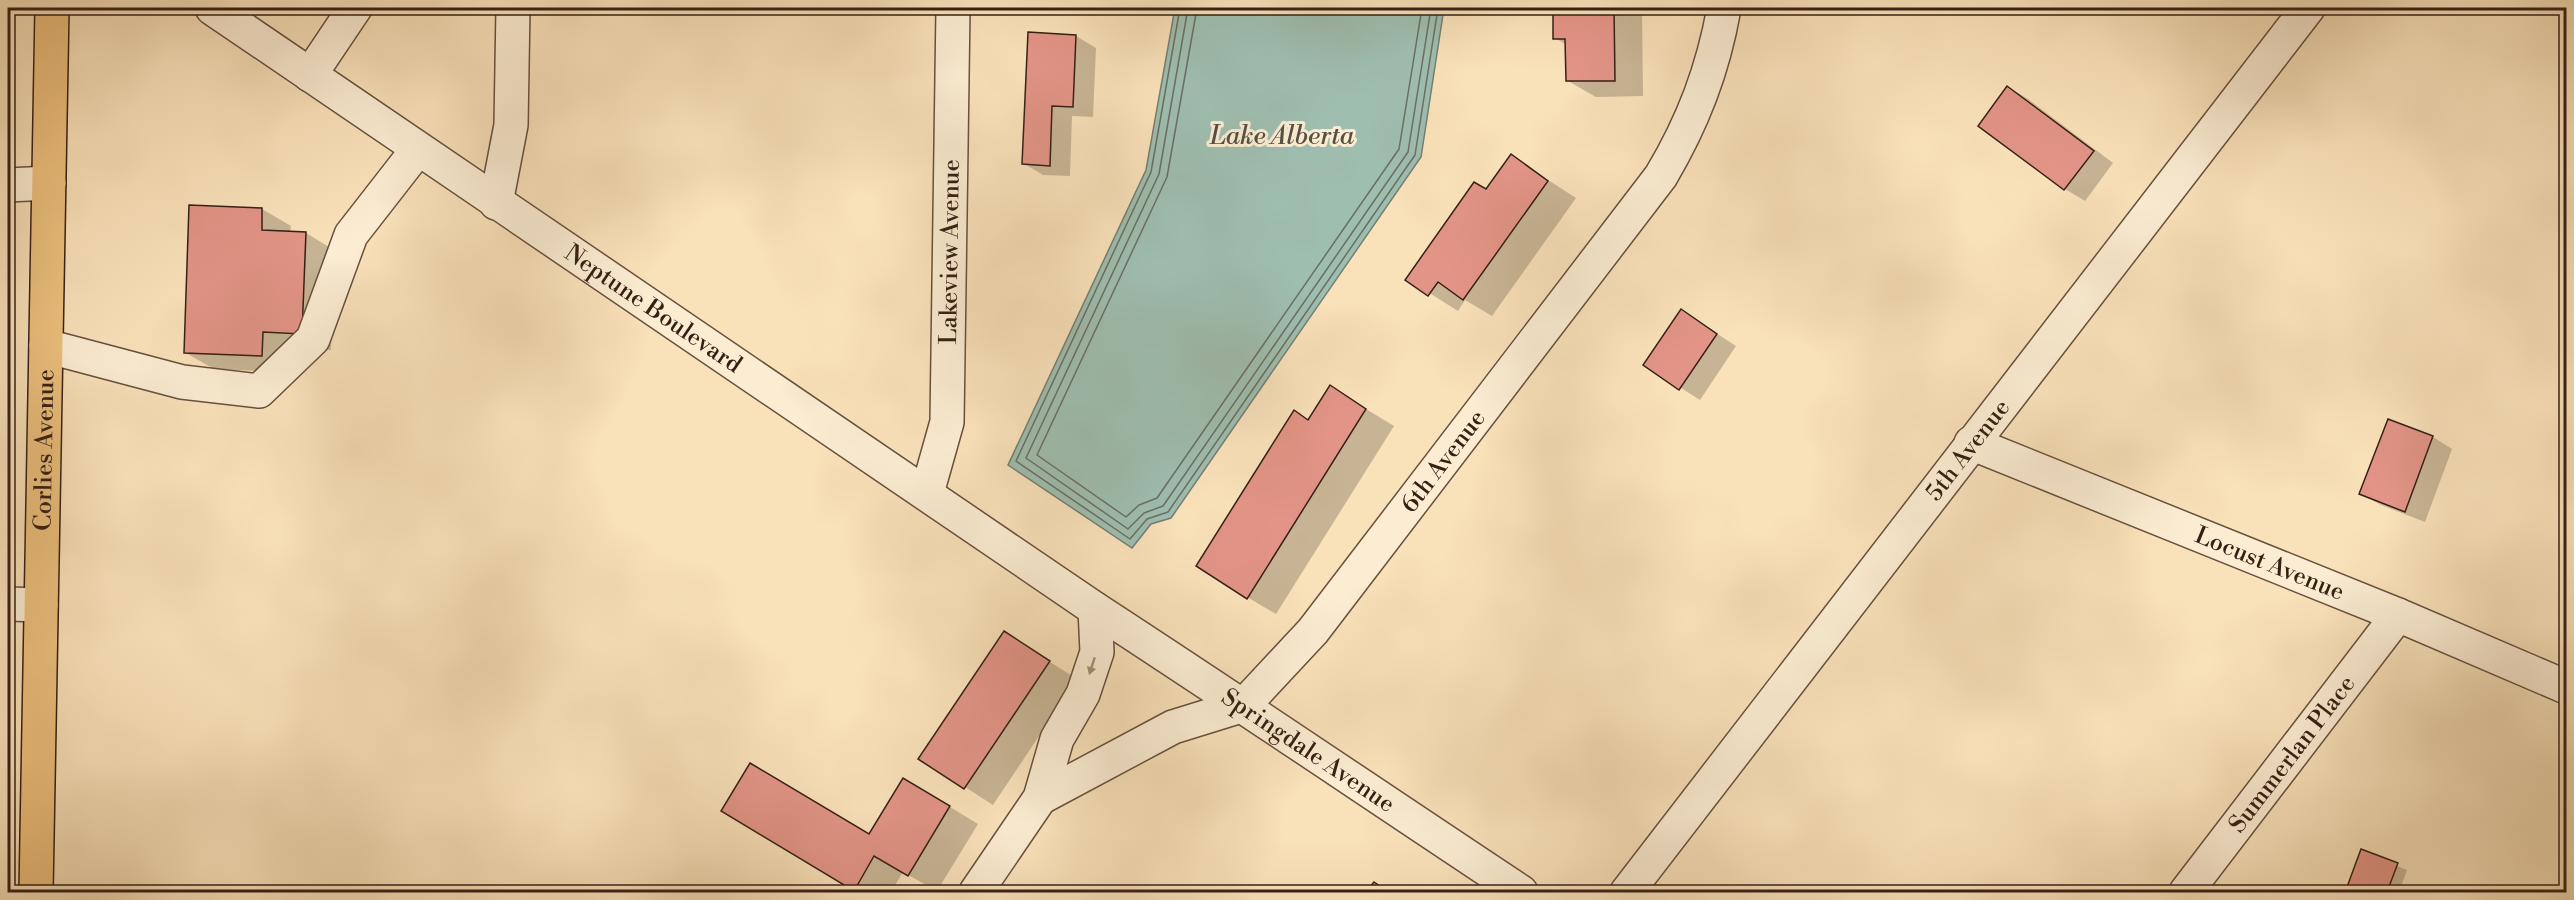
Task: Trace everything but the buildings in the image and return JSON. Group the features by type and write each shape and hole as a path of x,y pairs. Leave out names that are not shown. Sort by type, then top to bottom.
{"highway":[{"name":"Corlies Avenue","path":"37,891 52,8"}],"street":[{"name":"Neptune Boulevard","path":"212,8 1095,609"},
{"path":"310,75 355,8"},
{"path":"496,203 511,125 513,8"},
{"name":"Lakeview Avenue","path":"927,493 947,423 952,8"},
{"name":"6th Avenue","path":"1040,798 1173,727 1244,705 1313,631 1661,177 1684,136 1707,80 1724,8"},
{"name":"5th Avenue","path":"1627,892 2308,8"},
{"path":"46,346 182,382 259,391 313,339 351,235 418,149"},
{"path":"8,185 49,183"},
{"name":"Locust Avenue","path":"1971,443 2398,615 2566,687"},
{"path":"8,604 41,606"},
{"name":"6th Avenue","path":"976,892 1040,798 1057,739 1083,694 1097,652 1095,609"},
{"name":"Springdale Avenue","path":"1095,609 1244,705 1297,743 1521,892"},
{"name":"Summerlan Place","path":"2186,892 2398,615"}],"water":[{"name":"Lake Alberta","path":"1175,8 1444,8 1421,157 1171,518 1151,524 1132,548 1008,465 1146,170"}]}
